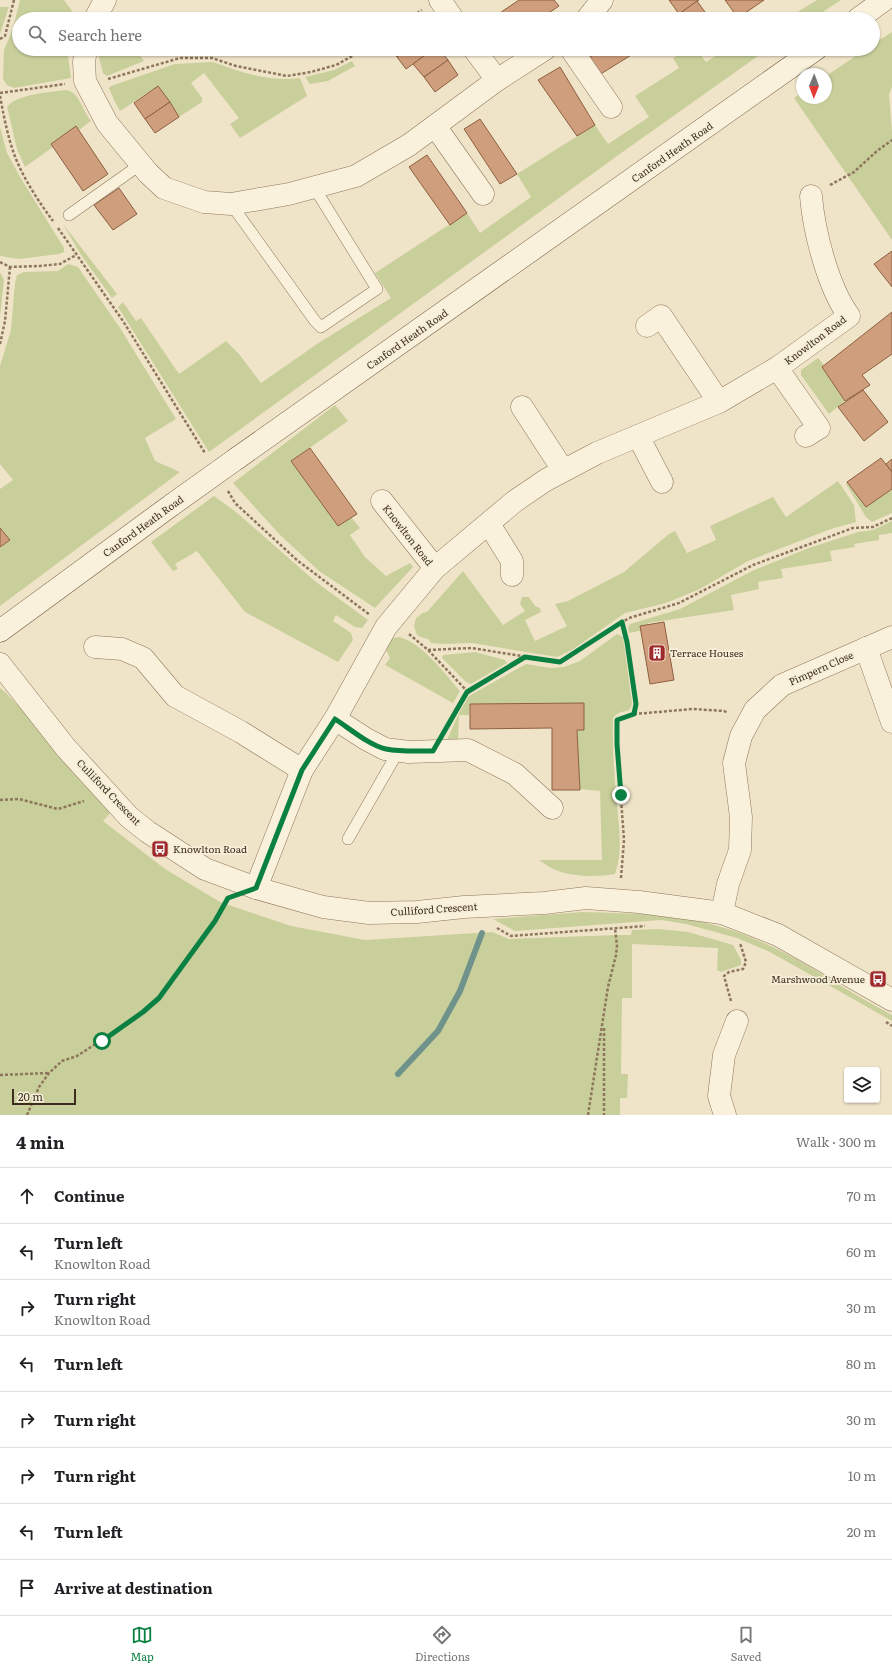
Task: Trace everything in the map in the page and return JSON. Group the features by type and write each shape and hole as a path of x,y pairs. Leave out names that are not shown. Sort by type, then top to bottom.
{"street":[{"path":"99,12 105,0"},
{"path":"440,0 448,12"},
{"path":"593,12 602,0"},
{"path":"868,12 884,0"},
{"path":"85,56 85,81 107,123 141,164 164,188 204,202 231,204 289,194 356,176 409,145 496,80 534,56"},
{"path":"479,56 496,80"},
{"path":"576,56 611,107"},
{"name":"Canford Heath Road","path":"0,631 236,459 526,256 806,56"},
{"path":"435,126 484,194"},
{"name":"Knowlton Road","path":"256,888 302,770 335,719 389,623 435,568 515,501 563,470 597,453 720,402 777,368 849,316 841,305 824,263 812,211 811,196"},
{"path":"647,326 661,316 720,402"},
{"name":"Knowlton Road","path":"777,368 819,428 806,436"},
{"path":"522,407 563,470"},
{"path":"638,436 662,482"},
{"name":"Knowlton Road","path":"382,501 435,568"},
{"path":"489,524 512,560 512,575"},
{"name":"Pimpern Close","path":"722,913 728,884 740,850 741,817 734,763 741,736 755,710 782,685 892,637"},
{"path":"95,647 122,649 143,658 175,696 241,732 302,770"},
{"name":"Pimpern Close","path":"866,648 892,722"},
{"name":"Culliford Crescent","path":"0,664 66,748 129,817 148,832 205,869 256,888 323,907 369,913 417,912 464,907 544,903 586,898 639,902 722,913 778,935 892,1000"},
{"path":"335,719 366,739 385,749 433,751 468,750 515,774 552,808"},
{"path":"725,1115 719,1096 724,1055 736,1021"}],"lane":[{"path":"69,215 141,164"},
{"path":"231,204 315,321 322,326 377,289 314,187"},
{"path":"348,839 399,750"}],"path":[{"path":"0,39 5,36 14,0"},
{"path":"205,453 123,321 42,206 16,160 8,135 0,94 108,79 180,58 212,58 236,66 287,76 311,72 336,65 352,56"},
{"path":"811,196 854,172 876,151 892,140"},
{"path":"0,262 10,267 60,264 76,255"},
{"path":"0,344 5,321 10,267"},
{"path":"227,490 236,503 298,561 428,650 467,692"},
{"path":"428,650 471,648 560,662 628,618 679,603 753,565 853,528 873,527 892,518"},
{"path":"622,622 627,642 636,704 634,714"},
{"path":"433,751 467,692 525,657"},
{"path":"621,878 624,840 617,744 617,720 634,714 693,709 724,711 748,722"},
{"path":"0,800 19,799 58,809 80,801 89,800"},
{"path":"27,1115 39,1087 49,1073 62,1062 83,1052 143,1012 159,998 215,921 228,898 256,888"},
{"path":"588,1115 608,987 616,956 617,946 615,928"},
{"path":"736,1021 724,976 729,972 743,969 746,962 740,942"},
{"path":"604,1020 604,1115"},
{"path":"0,1075 49,1073"}],"green space":[{"path":"20,0 64,0 72,11 72,12 17,12"},
{"path":"817,0 841,0 823,12 797,12"},
{"path":"0,7 9,7 0,34"},
{"path":"12,30 12,56 68,56 71,78 14,88 7,85 3,79 4,50"},
{"path":"892,32 892,87 889,94 892,132 892,240 798,104 832,104 832,72 856,56 880,56 880,40"},
{"path":"99,56 140,56 144,61 107,76 103,73"},
{"path":"676,56 701,56 706,62 716,56 758,56 617,156 209,452 118,307 123,302 136,321 141,318 179,374 226,341 239,354 261,383 317,344 391,298 375,273 467,213 480,233 531,197 517,174 595,125 608,144 649,117 635,96 679,68 673,58"},
{"path":"352,61 355,66 328,81 310,84 305,77 334,70"},
{"path":"213,62 244,73 278,79 300,78 307,96 240,138 230,124 239,118 204,73 191,83 202,98 202,102 179,117 158,86 120,111 109,88 175,64"},
{"path":"66,90 75,94 91,121 79,130 76,126 51,144 53,147 25,167 17,149 7,107 18,99 26,96"},
{"path":"0,127 7,153 20,177 64,248 64,252 59,254 19,259 0,256"},
{"path":"63,224 117,294 112,298 81,255"},
{"path":"68,264 78,267 120,328 176,419 145,438 155,461 180,472 0,606 0,547 10,540 0,528 0,489 13,480 0,464 0,366 11,330 15,283 17,275 24,272 58,271"},
{"path":"0,272 4,280 0,317"},
{"path":"818,358 824,365 822,367 845,401 829,414 801,375 801,370"},
{"path":"335,405 348,421 291,461 338,526 351,517 360,528 350,535 365,557 386,576 410,563 413,567 375,608 319,571 279,534 233,483"},
{"path":"838,481 854,505 856,522 831,529 748,561 700,589 666,603 625,613 572,650 557,657 472,643 431,643 428,639 417,635 414,626 416,618 427,612 463,571 503,625 525,611 520,604 522,597 529,597 535,606 540,608 541,612 525,620 535,641 567,626 555,604 568,601 624,572 669,534 675,531 687,553 716,540 710,526 773,497 786,517"},
{"path":"847,482 866,507 892,489 892,513 872,522 866,517 846,484"},
{"path":"214,496 236,512 316,582 368,620 362,628 355,627 336,615 333,621 351,633 353,640 338,662 245,612 197,551 175,564 178,569 173,571 151,542"},
{"path":"892,521 892,533 879,535 879,540 854,544 855,547 830,551 832,561 781,569 783,578 758,582 759,589 731,595 734,610 648,623 649,629 629,633 628,628 630,624 680,609 752,571 806,549 858,532 873,530"},
{"path":"617,634 623,637 632,703 629,710 618,713 613,718 614,766 620,835 618,865 615,874 594,876 565,873 548,866 539,860 602,860 600,791 580,789 577,730 584,730 584,713 560,706 558,703 470,704 469,715 459,715 458,740 447,740 460,711 469,696 526,664 551,668 564,667 580,661"},
{"path":"398,637 407,640 424,651 460,691 453,703 385,665 390,658 386,650 390,639"},
{"path":"475,652 505,660 507,663 471,684 466,682 442,658 443,655"},
{"path":"0,688 92,783 118,820 110,813 103,821 165,869 220,902 291,926 365,940 492,932 509,939 631,935 632,930 659,929 688,932 733,945 741,960 741,965 721,972 717,970 718,948 632,944 632,998 622,998 621,1074 628,1074 627,1098 620,1098 620,1115 0,1115"},
{"path":"582,912 659,915 703,922 732,930 773,947 803,963 892,1015 892,1021 770,952 737,938 686,924 661,920 515,931 493,919"}],"building":[{"path":"519,0 554,0 559,6 550,12 501,12"},
{"path":"669,0 699,0 682,12 678,12"},
{"path":"725,0 764,0 747,12 734,12"},
{"path":"697,1 705,12 682,12"},
{"path":"398,56 424,56 406,69 397,57"},
{"path":"424,56 445,56 448,60 424,77 413,64"},
{"path":"592,56 630,56 599,75 587,59"},
{"path":"448,60 458,75 435,92 424,77"},
{"path":"560,67 595,125 577,136 538,80"},
{"path":"158,86 170,102 145,119 134,103"},
{"path":"170,102 179,117 155,133 145,119"},
{"path":"480,119 517,174 500,184 464,129"},
{"path":"76,126 108,174 83,191 51,144"},
{"path":"427,155 467,213 450,225 409,167"},
{"path":"119,188 137,214 113,230 94,205"},
{"path":"892,251 892,287 874,264"},
{"path":"892,312 892,354 862,375 870,385 845,401 822,367"},
{"path":"863,390 888,422 864,441 838,407"},
{"path":"310,448 357,514 338,526 291,461"},
{"path":"881,458 892,472 892,489 866,507 847,482"},
{"path":"892,459 892,472 886,464"},
{"path":"0,528 10,540 0,547"},
{"name":"Terrace Houses","path":"664,622 674,680 650,684 640,626"},
{"path":"584,703 584,730 577,730 580,790 552,790 552,728 470,729 470,704"}],"waterway":[{"path":"398,1074 438,1031 460,991 482,933"}],"place":[{"name":"Terrace Houses","path":"657,653"},
{"name":"Knowlton Road","path":"160,849"},
{"name":"Marshwood Avenue","path":"878,979"}],"route":[{"path":"102,1041 143,1012 159,998 203,935 215,921 228,898 256,888 302,770 335,719 366,739 385,749 409,752 433,751 467,692 525,657 560,662 622,622 627,642 636,704 634,714 617,720 617,744 621,795"}]}
